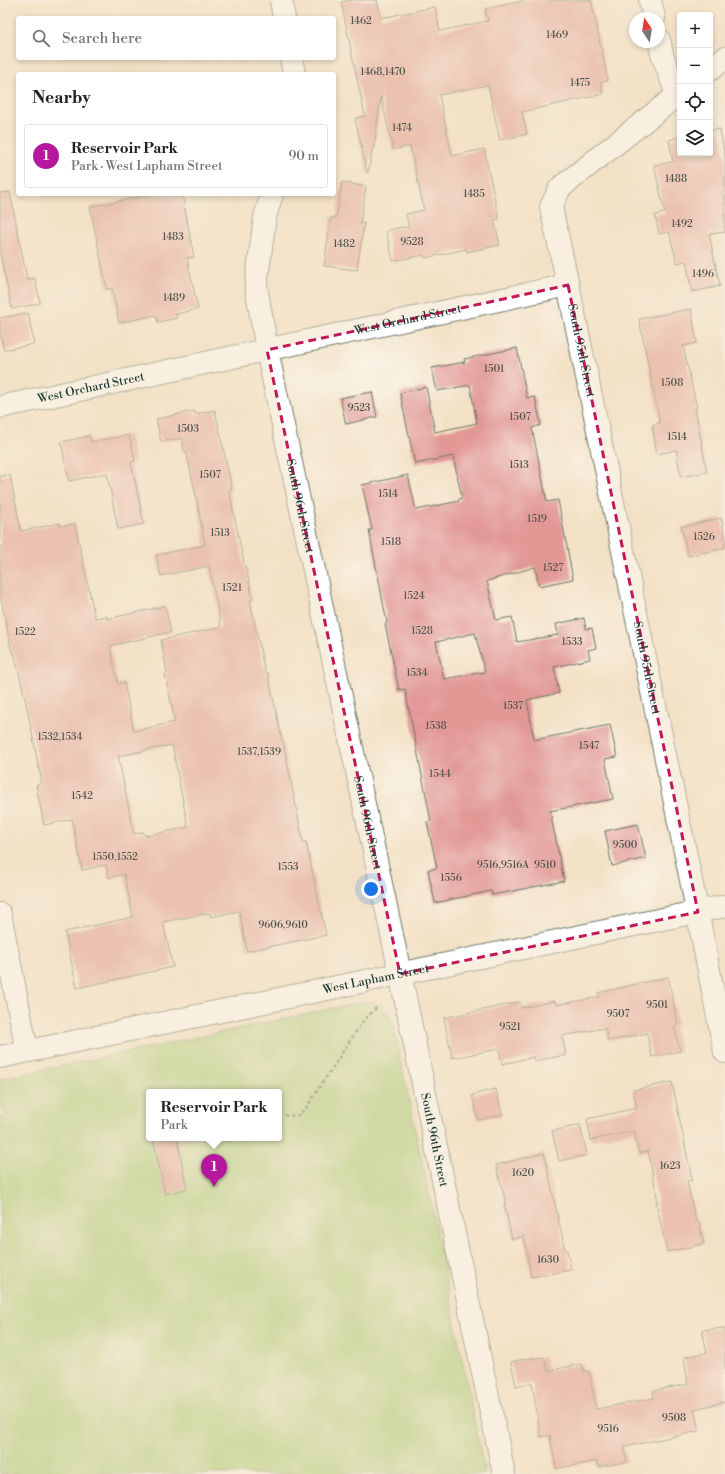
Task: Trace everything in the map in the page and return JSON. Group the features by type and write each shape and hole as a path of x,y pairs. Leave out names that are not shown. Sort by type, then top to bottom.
{"street":[{"path":"281,0 284,16"},
{"path":"650,0 653,12"},
{"path":"661,48 677,89"},
{"path":"713,68 725,58"},
{"path":"291,60 294,72"},
{"path":"568,285 551,207 560,188 677,96"},
{"name":"South 96th Street","path":"271,196 264,217 256,286 268,350 504,1474"},
{"name":"West Orchard Street","path":"0,407 568,285"},
{"name":"South 95th Street","path":"568,285 698,912 725,1052"},
{"name":"West Lapham Street","path":"0,1057 725,906"},
{"path":"0,914 27,1051"}],"path":[{"path":"282,1114 287,1116 299,1115 306,1108 363,1021 377,1007"}],"highlighted area":[{"path":"568,285 698,912 400,974 267,350"}],"green space":[{"path":"364,1002 380,1004 386,1010 393,1024 442,1257 485,1474 0,1474 0,1117 4,1116 0,1099 0,1079"}],"building":[{"path":"353,0 377,0 381,18 435,7 440,31 488,21 485,9 527,0 591,0 608,81 601,82 603,94 522,112 527,134 500,140 488,85 439,95 452,156 484,149 499,219 494,220 500,245 467,252 466,249 425,258 424,255 393,261 386,231 402,227 409,228 406,214 424,210 410,146 393,150 381,96 374,147 367,173 355,118 365,116 341,2"},
{"path":"720,129 725,158 725,232 709,234 720,286 692,292 686,261 677,263 669,232 659,234 655,215 665,213 654,165 673,162 669,140 677,138 677,156 713,156 713,130"},
{"path":"342,182 366,187 360,224 364,223 357,270 324,266 331,217 336,218"},
{"path":"10,192 27,280 35,278 40,303 12,309 0,253 0,193"},
{"path":"143,196 182,196 194,257 187,258 198,309 176,314 177,318 158,322 156,315 119,323 112,288 107,289 90,207"},
{"path":"691,309 697,343 683,346 697,408 695,408 707,472 681,477 676,450 657,454 652,425 660,423 639,319"},
{"path":"28,313 34,344 4,350 0,333 0,318"},
{"path":"517,348 527,398 535,397 541,425 532,428 547,502 558,500 573,579 539,586 535,567 487,581 496,620 512,617 517,642 558,635 556,624 584,618 586,629 592,628 596,648 588,650 590,659 554,667 559,693 527,700 534,740 610,725 617,757 605,759 613,799 550,811 564,881 492,895 491,891 435,903 428,870 437,868 427,822 431,821 405,689 399,690 385,624 387,623 369,530 372,530 362,485 408,475 416,510 459,501 459,499 462,498 453,456 415,464 400,393 426,387 435,432 477,423 470,385 437,391 432,368 465,362 464,359","holes":["475,633 485,672 444,679 436,642"]},
{"path":"372,392 377,417 346,424 340,398"},
{"path":"215,410 232,489 229,490 253,600 250,600 265,673 268,673 303,842 306,842 326,935 247,951 239,911 211,917 210,913 163,922 173,967 77,988 65,932 133,917 124,874 109,878 106,865 82,870 72,819 44,825 36,785 42,783 26,703 14,652 12,653 0,594 0,476 10,475 21,531 60,523 60,526 75,524 95,618 107,616 107,619 165,606 171,632 110,646 118,684 124,682 134,731 175,722 165,674 167,673 161,640 221,627 209,566 161,576 156,555 205,545 196,496 186,451 184,452 182,438 161,442 156,419 194,411 195,414","holes":["172,745 188,827 145,836 144,832 134,834 118,756"]},
{"path":"129,435 135,461 131,462 144,524 118,529 107,473 69,481 61,442 89,436 91,442"},
{"path":"721,518 725,535 725,548 688,556 681,527"},
{"path":"638,824 646,858 612,866 605,831"},
{"path":"668,977 678,1025 674,1026 680,1051 652,1057 647,1033 608,1041 605,1028 562,1036 566,1055 534,1061 534,1057 502,1064 499,1049 452,1058 444,1018 520,1002 521,1008 555,1001 556,1005 599,997 598,993"},
{"path":"672,1082 692,1180 687,1181 696,1222 699,1222 704,1244 667,1252 656,1202 658,1202 648,1151 639,1153 634,1131 591,1140 587,1119 637,1108 633,1090"},
{"path":"496,1089 502,1115 478,1120 472,1095"},
{"path":"580,1125 587,1155 559,1161 552,1131"},
{"path":"154,1141 178,1141 187,1189 165,1194"},
{"path":"544,1153 565,1250 567,1250 571,1270 531,1277 524,1236 512,1239 504,1203 506,1203 496,1165"},
{"path":"725,1328 725,1402 694,1409 699,1431 624,1447 627,1462 598,1467 597,1461 556,1469 550,1435 541,1437 532,1383 516,1386 511,1362 534,1357 534,1359 544,1357 548,1371 582,1364 584,1372 589,1371 596,1409 654,1398 653,1391 688,1384 684,1357 707,1353 702,1330"}],"place":[{"name":"Reservoir Park","path":"214,1187"}]}
